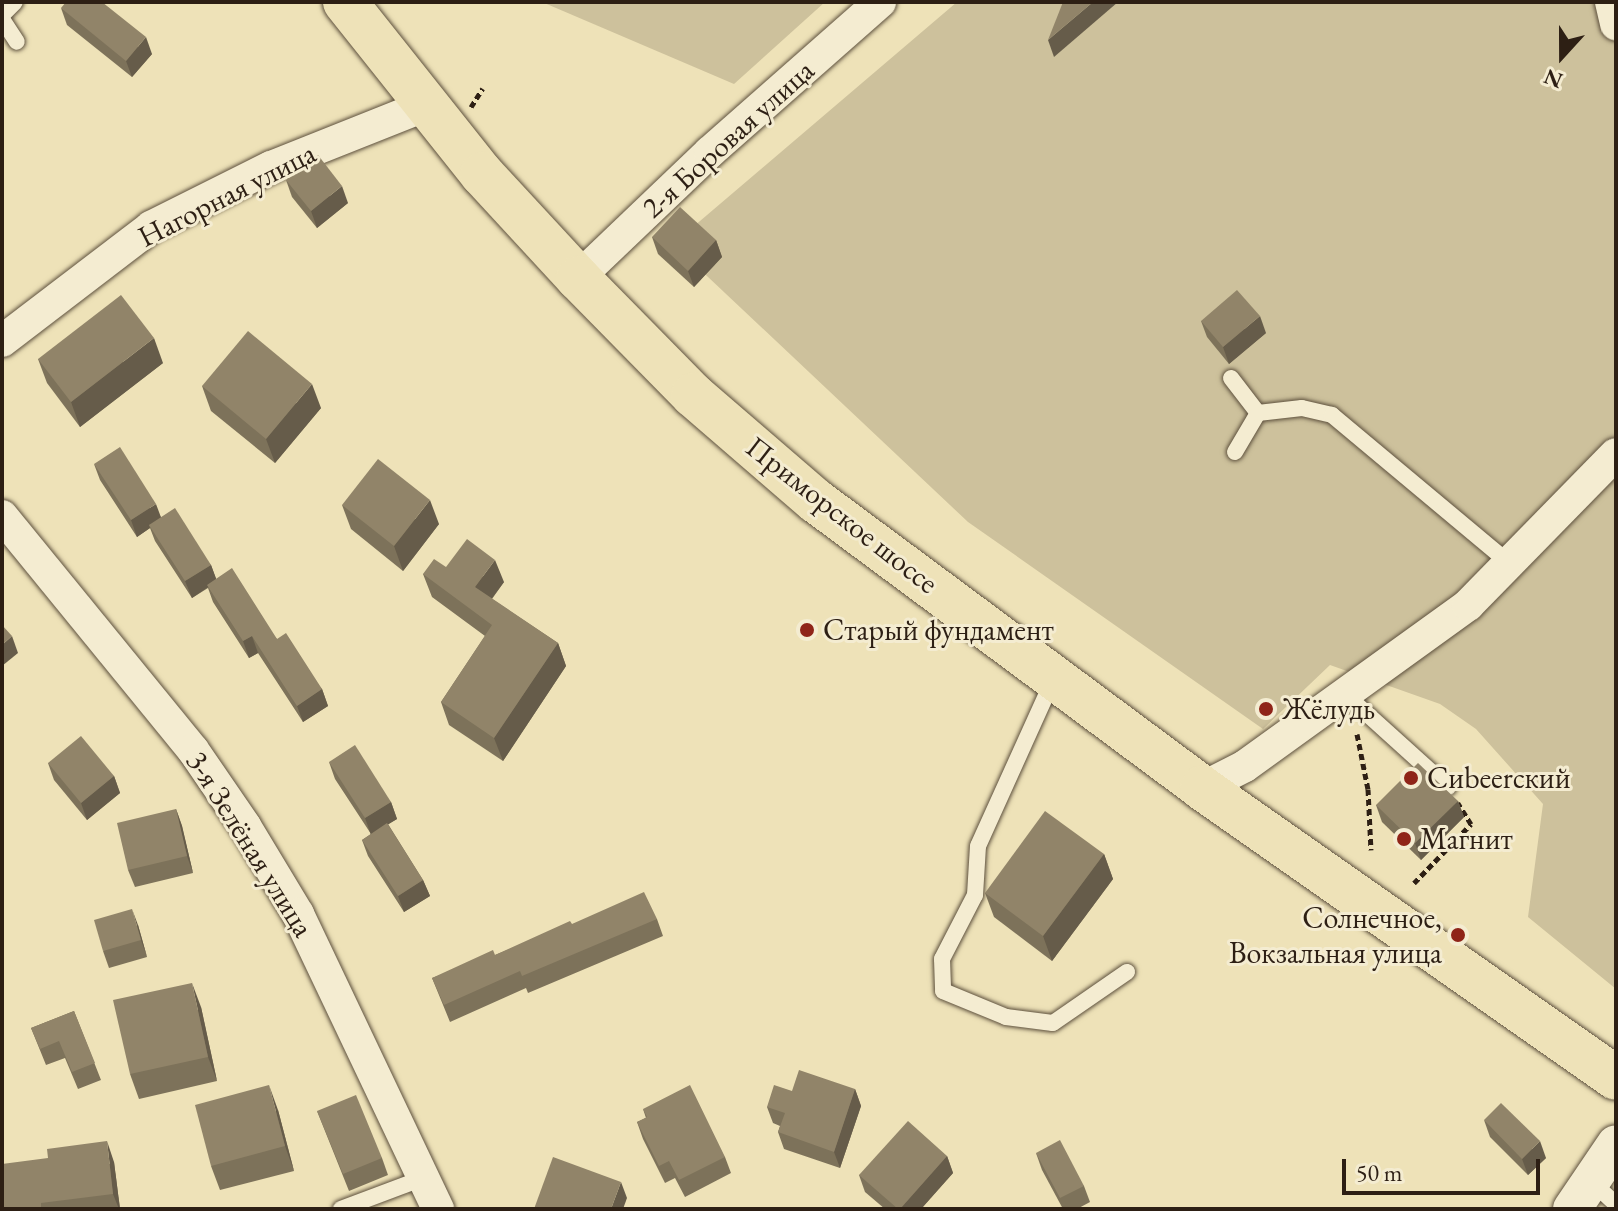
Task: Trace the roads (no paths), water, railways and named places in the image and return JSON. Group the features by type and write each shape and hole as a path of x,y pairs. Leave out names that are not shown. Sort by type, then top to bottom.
{"main road":[{"name":"Приморское шоссе","path":"345,2 482,174 578,278 693,395 816,501 1055,675 1202,788 1616,1078"}],"street":[{"name":"2-я Боровая улица","path":"578,278 710,152 880,2"},
{"path":"1611,2 1616,24"},
{"name":"Нагорная улица","path":"2,341 151,227 271,167 429,104"},
{"path":"1202,788 1245,766 1468,605 1616,454"},
{"name":"3-я Зелёная улица","path":"2,516 193,750 245,826 298,914 421,1179 438,1209"},
{"path":"1593,1198 1616,1144"}],"lane":[{"path":"15,2 2,17 17,42"},
{"path":"1231,378 1258,413"},
{"path":"1258,413 1302,408 1332,415 1510,564"},
{"path":"1235,452 1258,413"},
{"path":"1055,675 978,846 975,895 942,959 943,991 1006,1017 1053,1023 1127,972"},
{"path":"1345,694 1448,787"},
{"path":"341,1209 421,1179"}],"place":[{"name":"Старый фундамент","path":"807,630"},
{"name":"Жёлудь","path":"1266,709"},
{"name":"Сиbeerский","path":"1411,778"},
{"name":"Магнит","path":"1404,839"},
{"name":"Солнечное, Вокзальная улица","path":"1458,935"}]}
